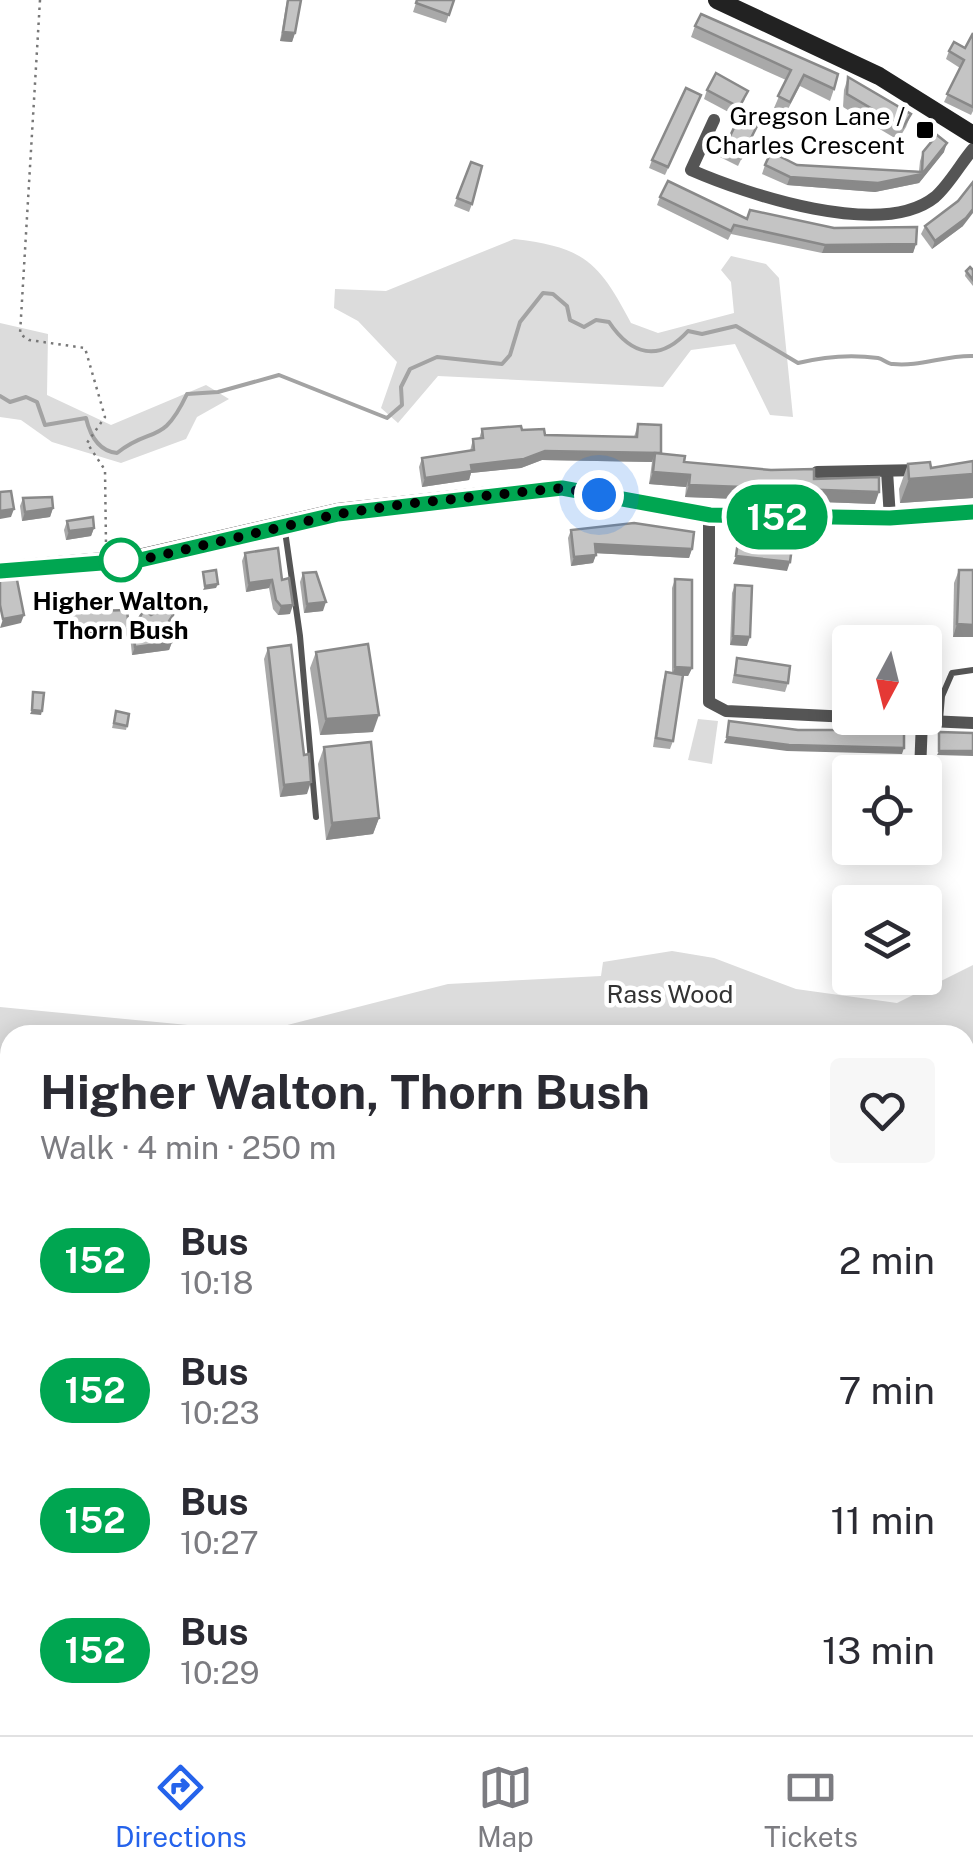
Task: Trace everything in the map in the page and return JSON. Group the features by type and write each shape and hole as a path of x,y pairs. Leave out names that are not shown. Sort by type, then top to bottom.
{"main road":[{"path":"0,571 140,560 284,525 406,504 562,488 710,515 890,518 973,512"}],"street":[{"path":"717,0 879,76 973,134"},
{"path":"714,120 691,170 744,193 794,207 910,210 935,197 973,148"},
{"path":"817,472 939,470"},
{"path":"888,471 890,518"},
{"path":"710,515 709,702 726,711 832,716"},
{"path":"942,721 973,723"}],"lane":[{"path":"284,525 304,675 316,817"},
{"path":"942,709 947,680 952,674 973,670"}],"path":[{"path":"40,0 20,334 30,340 85,348 104,417 87,443 105,470 106,544"}],"green space":[{"path":"514,239 557,247 587,261 609,285 631,323 658,333 734,313 731,282 721,270 731,256 766,264 779,278 793,417 770,415 735,344 691,350 663,387 438,376 398,423 381,408 397,362 358,321 334,308 335,289 386,291"},
{"path":"0,323 48,334 47,395 111,425 206,385 229,399 197,417 186,439 121,463 52,442 21,420 0,417"},
{"path":"698,719 718,721 712,764 688,760"},
{"name":"Rass Wood","path":"672,951 714,958 796,989 897,1003 913,995 942,995 942,980 973,965 973,1025 287,1025 448,984 601,976 603,962"},
{"name":"Rass Wood","path":"0,1007 187,1025 0,1025"}],"building":[{"path":"288,0 301,0 295,33 283,32"},
{"path":"454,0 449,15 416,3"},
{"path":"701,14 838,74 834,89 804,75 790,102 778,96 791,70 695,26"},
{"path":"973,33 973,107 947,94 964,60 949,51 954,42 965,48"},
{"path":"716,73 748,91 739,107 707,90"},
{"path":"848,77 911,114 903,127 847,94"},
{"path":"686,88 701,95 668,167 652,160"},
{"path":"740,115 758,124 741,158 724,149"},
{"path":"937,135 947,143 922,174 878,183 790,177 765,165 771,152 797,165 922,172 923,152"},
{"path":"471,162 482,166 472,204 457,198"},
{"path":"668,181 747,219 750,210 834,228 917,227 916,244 825,245 734,225 731,231 660,197"},
{"path":"973,182 973,209 935,241 925,226 958,201"},
{"path":"638,424 661,425 661,453 545,451 524,459 471,465 472,471 425,478 422,458 474,450 473,439 483,438 482,429 521,426 522,430 544,429 545,435 637,437"},
{"path":"655,453 685,456 684,462 771,470 814,469 814,479 879,477 879,492 689,485 690,475 653,472"},
{"path":"973,461 973,474 909,479 908,464 930,462 931,468"},
{"path":"11,491 14,509 0,511 0,492"},
{"path":"52,497 53,508 25,512 23,498"},
{"path":"93,517 94,528 69,531 67,521"},
{"path":"634,523 694,532 692,549 595,544 596,555 574,557 571,530"},
{"path":"738,541 792,547 790,562 736,556"},
{"path":"278,548 282,580 289,578 293,605 281,606 272,580 249,583 245,553"},
{"path":"216,570 218,584 205,586 203,572"},
{"path":"959,570 973,570 973,625 957,624"},
{"path":"316,572 326,602 307,604 303,573"},
{"path":"0,575 16,575 24,615 3,619"},
{"path":"675,579 692,580 692,668 675,667"},
{"path":"735,585 752,586 750,637 733,636"},
{"path":"164,608 173,615 169,621 172,642 135,647 133,628 144,610 151,615"},
{"path":"127,610 129,629 117,630 117,624 61,627 60,612"},
{"path":"368,644 379,715 326,719 316,652"},
{"path":"291,645 304,755 309,754 311,782 284,785 268,648"},
{"path":"737,658 790,666 788,683 735,675"},
{"path":"666,672 683,675 673,741 656,738"},
{"path":"33,692 44,693 42,711 32,710"},
{"path":"116,711 129,714 127,726 114,723"},
{"path":"729,721 832,730 832,735 904,735 904,748 789,745 727,737"},
{"path":"942,732 973,733 973,751 939,751"},
{"path":"371,742 379,818 332,823 324,747"}],"waterway":[{"path":"0,396 10,402 26,397 37,402 45,425 86,418 96,441 117,453 163,429 187,394 218,392 279,375 387,418 402,405 401,387 410,369 437,357 502,364 510,355 520,322 543,293 553,294 567,306 570,320 584,327 596,320 609,322 627,342 646,351 667,348 688,331 702,334 736,326 798,363 858,356 903,364 973,356"}],"bus line":[{"name":"152","path":"0,571 140,560 338,514 562,488 710,515 890,518 973,512"}],"place":[{"name":"Gregson Lane / Charles Crescent","path":"925,130"},
{"name":"Higher Walton, Thorn Bush","path":"121,560"}],"route":[{"path":"121,560 109,560 140,560 338,514 406,504 562,488 599,495"}]}
